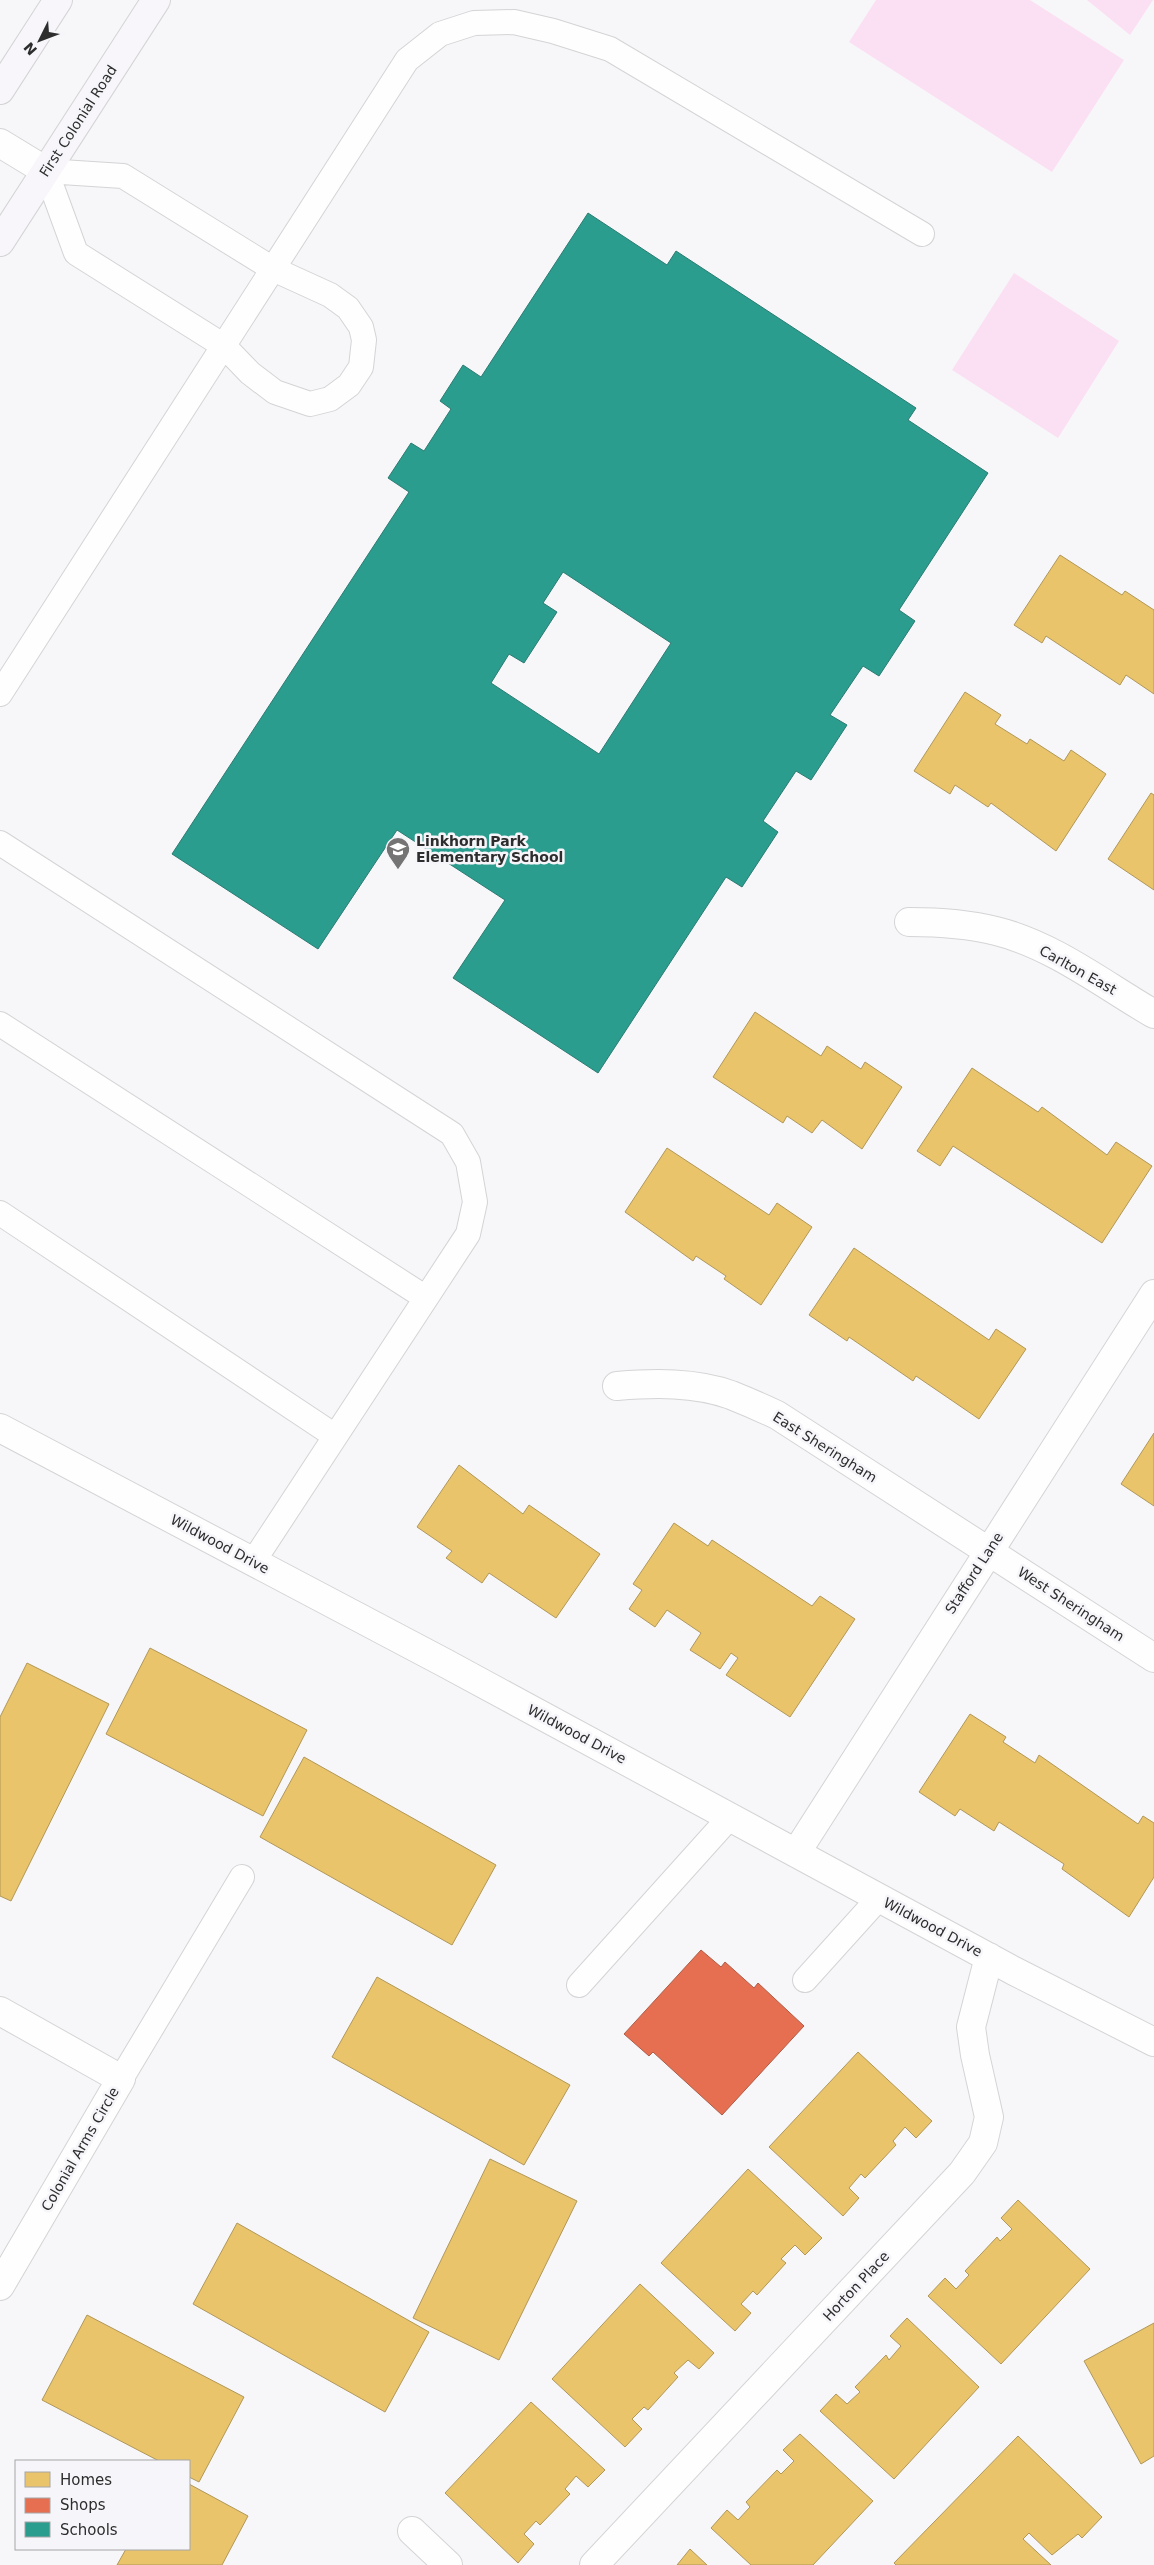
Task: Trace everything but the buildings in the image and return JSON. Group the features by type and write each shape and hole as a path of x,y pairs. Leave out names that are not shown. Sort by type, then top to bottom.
{"main road":[{"path":"0,90 58,0"},
{"name":"First Colonial Road","path":"0,242 156,0"}],"street":[{"path":"0,143 46,171"},
{"name":"Carlton East","path":"909,922 942,922 997,931 1049,952 1154,1014"},
{"name":"Stafford Lane","path":"796,1853 1154,1294"},
{"name":"East Sheringham","path":"616,1386 648,1383 688,1386 729,1395 777,1415 988,1551"},
{"name":"Wildwood Drive","path":"0,1428 989,1957 1154,2042"},
{"name":"West Sheringham","path":"988,1551 1154,1658"},
{"name":"Horton Place","path":"594,2565 962,2172 983,2143 989,2117 975,2055 971,2027 989,1957"},
{"name":"Colonial Arms Circle","path":"0,2011 121,2079 0,2286"},
{"path":"412,2531 448,2565"}],"lane":[{"path":"0,694 407,60 440,34 474,23 514,22 553,31 610,50 922,234"},
{"path":"46,171 123,176 273,269 330,295 348,308 360,327 364,340 361,367 349,386 330,399 310,404 275,392 250,373 224,346 76,253 46,171"},
{"path":"0,843 452,1134 468,1162 475,1202 468,1234 253,1562"},
{"path":"0,1024 426,1298"},
{"path":"0,1213 335,1436"},
{"path":"579,1985 730,1817"},
{"path":"121,2079 242,1876"},
{"path":"805,1980 879,1898"}],"shaded area":[{"path":"876,0 1030,0 1124,60 1052,172 849,42"},
{"path":"1087,0 1153,0 1130,35"},
{"path":"1014,273 1119,341 1058,438 952,370"}],"place":[{"name":"Linkhorn Park Elementary School","path":"398,870"}]}
